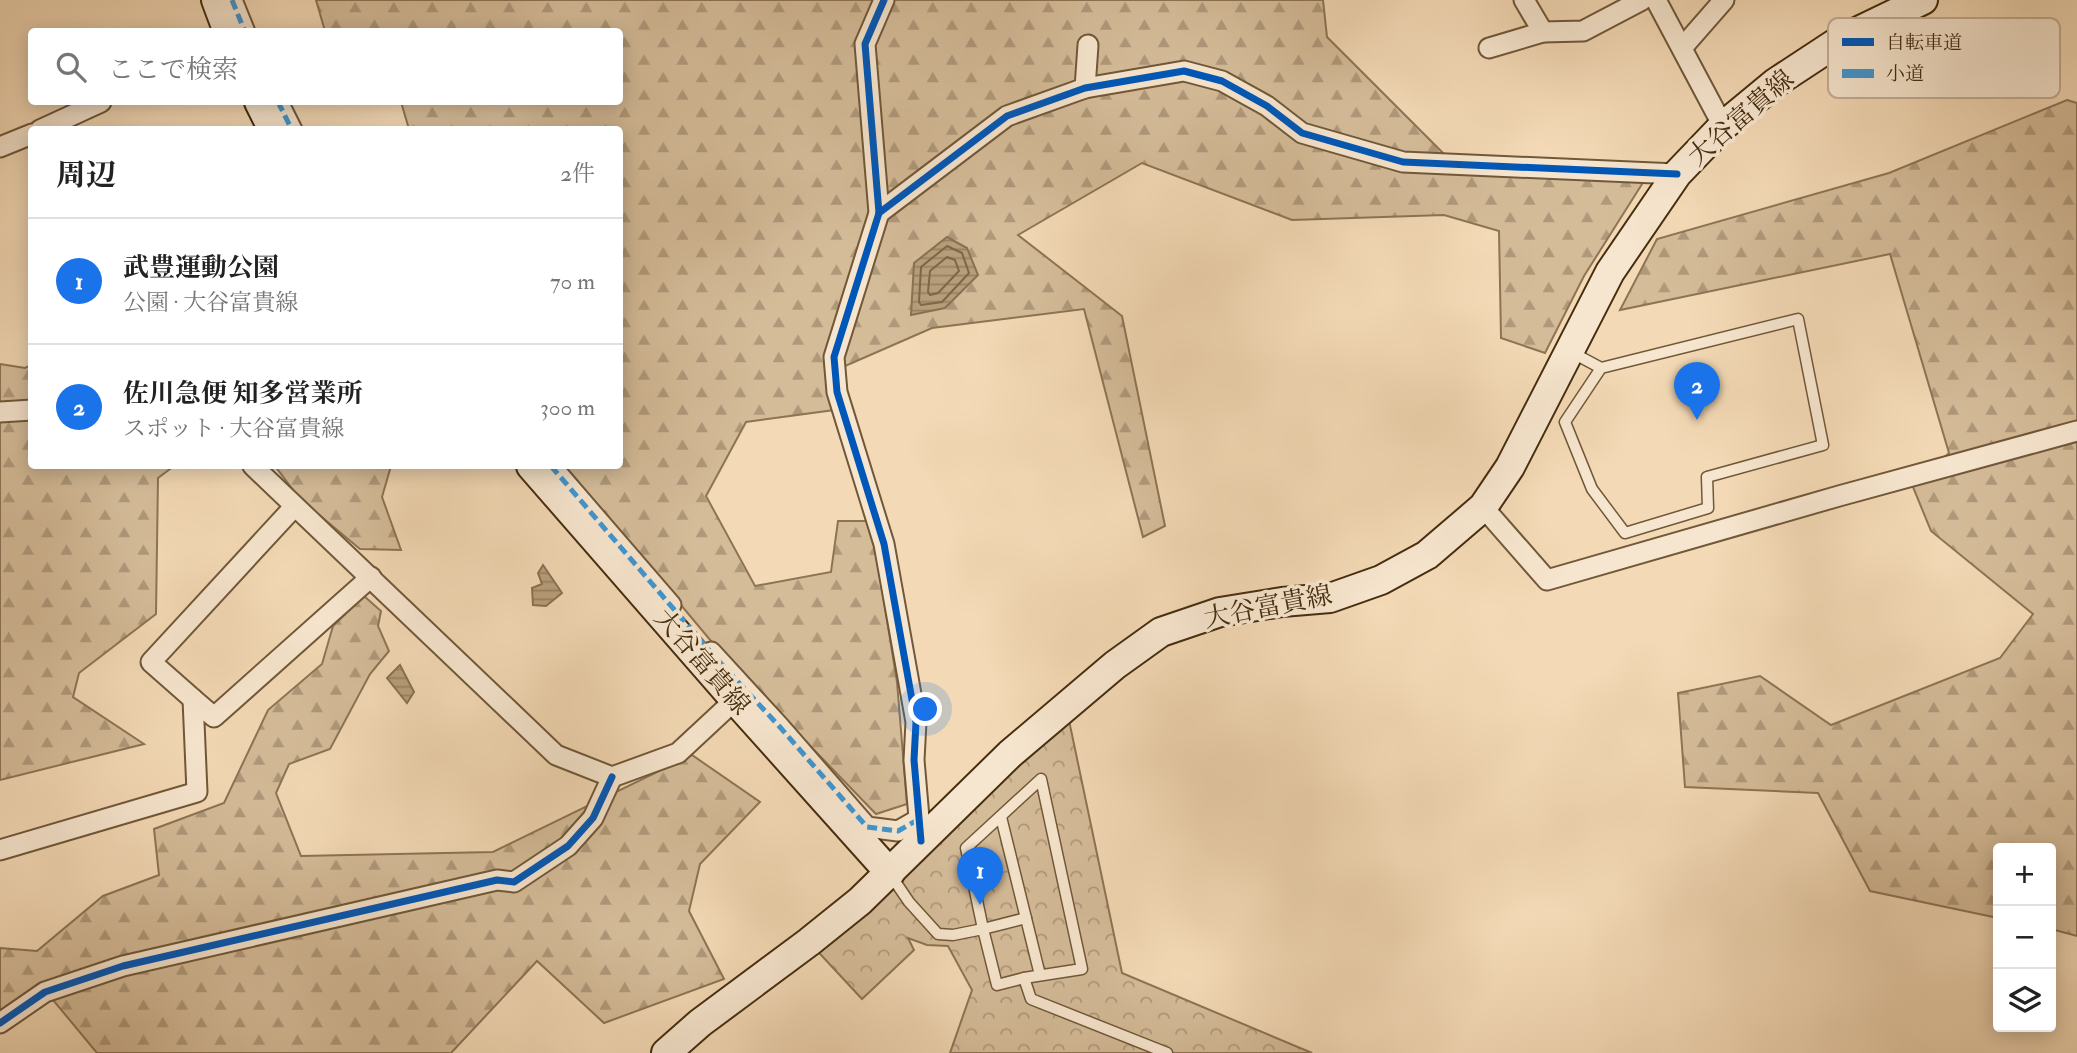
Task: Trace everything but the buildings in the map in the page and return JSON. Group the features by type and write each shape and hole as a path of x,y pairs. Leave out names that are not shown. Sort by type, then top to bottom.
{"main road":[{"path":"216,0 226,28"},
{"name":"大谷富貴線","path":"1886,18 1923,0"},
{"name":"大谷富貴線","path":"534,469 890,873 920,830 1115,665 1161,632 1220,612 1330,598 1381,580 1427,555 1483,507 1510,467 1610,272 1677,174 1723,126 1775,83 1828,48"},
{"path":"260,105 271,126"},
{"path":"666,1053 700,1023 809,942 890,873"}],"street":[{"path":"232,0 243,28"},
{"path":"554,469 714,656 867,828 920,830 914,760 916,722 884,544 837,392 834,357 878,213 865,44 884,0"},
{"path":"1524,0 1543,32"},
{"path":"1489,48 1543,32 1583,31 1642,0"},
{"path":"1656,0 1723,126"},
{"path":"1682,48 1724,0"},
{"path":"1085,88 1088,45"},
{"path":"878,213 1007,116 1085,88 1184,71 1222,81 1267,106 1302,133 1403,162 1677,174"},
{"path":"50,126 94,105"},
{"path":"280,105 290,126"},
{"path":"0,147 28,136"},
{"path":"0,412 28,410"},
{"path":"1483,507 1547,580 2077,431"},
{"path":"256,469 556,755 612,777 678,753 735,700"},
{"path":"294,507 151,663 214,717 371,577"},
{"path":"0,849 197,792 193,699"},
{"path":"0,1024 46,992 123,966 498,880 514,882 568,846 593,818 612,777"}],"lane":[{"path":"1569,351 1601,368 1798,319 1823,445 1707,477 1708,508 1625,533 1592,489 1565,422 1601,368"},
{"path":"1041,779 1082,969 996,985 966,848 1001,817 1041,779"},
{"path":"1001,817 1040,975"},
{"path":"890,873 909,902 938,934 953,935 1026,918"},
{"path":"1024,978 1031,999 1167,1053"}],"green space":[{"path":"316,0 1323,0 1327,37 1460,170 1644,181 1584,276 1545,353 1501,338 1499,231 1444,215 1292,220 1142,163 1018,235 1122,316 1165,526 1143,537 1084,309 932,328 845,366 834,410 746,422 706,496 755,586 831,572 838,521 871,521 897,682 907,804 876,814 726,659 568,469 623,469 623,126 408,126 402,105 623,105 623,28 324,28"},
{"path":"2067,100 2077,103 2077,936 2056,930 2056,843 1993,843 1993,917 1870,891 1818,793 1685,787 1678,693 1760,676 1831,725 2000,658 2033,614 1931,531 1913,487 1949,453 1890,254 1620,310 1657,239 1889,173"},
{"path":"0,364 28,366 28,469 170,469 158,478 156,614 79,673 73,697 144,744 0,780"},
{"path":"277,469 390,469 382,497 401,550 360,549 300,499"},
{"path":"364,596 381,611 378,626 389,651 370,674 330,749 289,764 276,793 301,856 493,852 692,755 760,802 700,864 689,911 724,979 604,1023 537,961 451,1053 97,1053 39,983 0,1011 0,948 37,951 103,896 159,875 154,829 224,803 268,710 322,664 333,626"},
{"path":"1066,706 1122,973 1312,1053 950,1053 972,990 948,946 927,945 908,938 914,950 862,999 809,942"}],"water":[{"path":"947,237 967,248 978,275 945,308 911,315 914,263"},
{"path":"543,565 562,593 546,606 533,605 532,588 542,584 538,573"},
{"path":"400,665 414,692 407,703 387,678"}],"marked path":[{"path":"232,0 243,28"},
{"path":"280,105 290,126"},
{"path":"554,469 714,656 867,827 898,831 919,819"}],"cycle path":[{"path":"884,0 865,44 879,213 834,357 837,392 884,544 916,722 914,760 921,841"},
{"path":"879,213 1007,116 1085,88 1184,71 1222,81 1267,106 1302,133 1403,162 1677,174"},
{"path":"0,1023 45,992 123,966 497,880 514,882 568,846 593,818 612,777"}],"place":[{"name":"佐川急便 知多営業所","path":"1697,420"},
{"name":"武豊運動公園","path":"980,905"}]}
